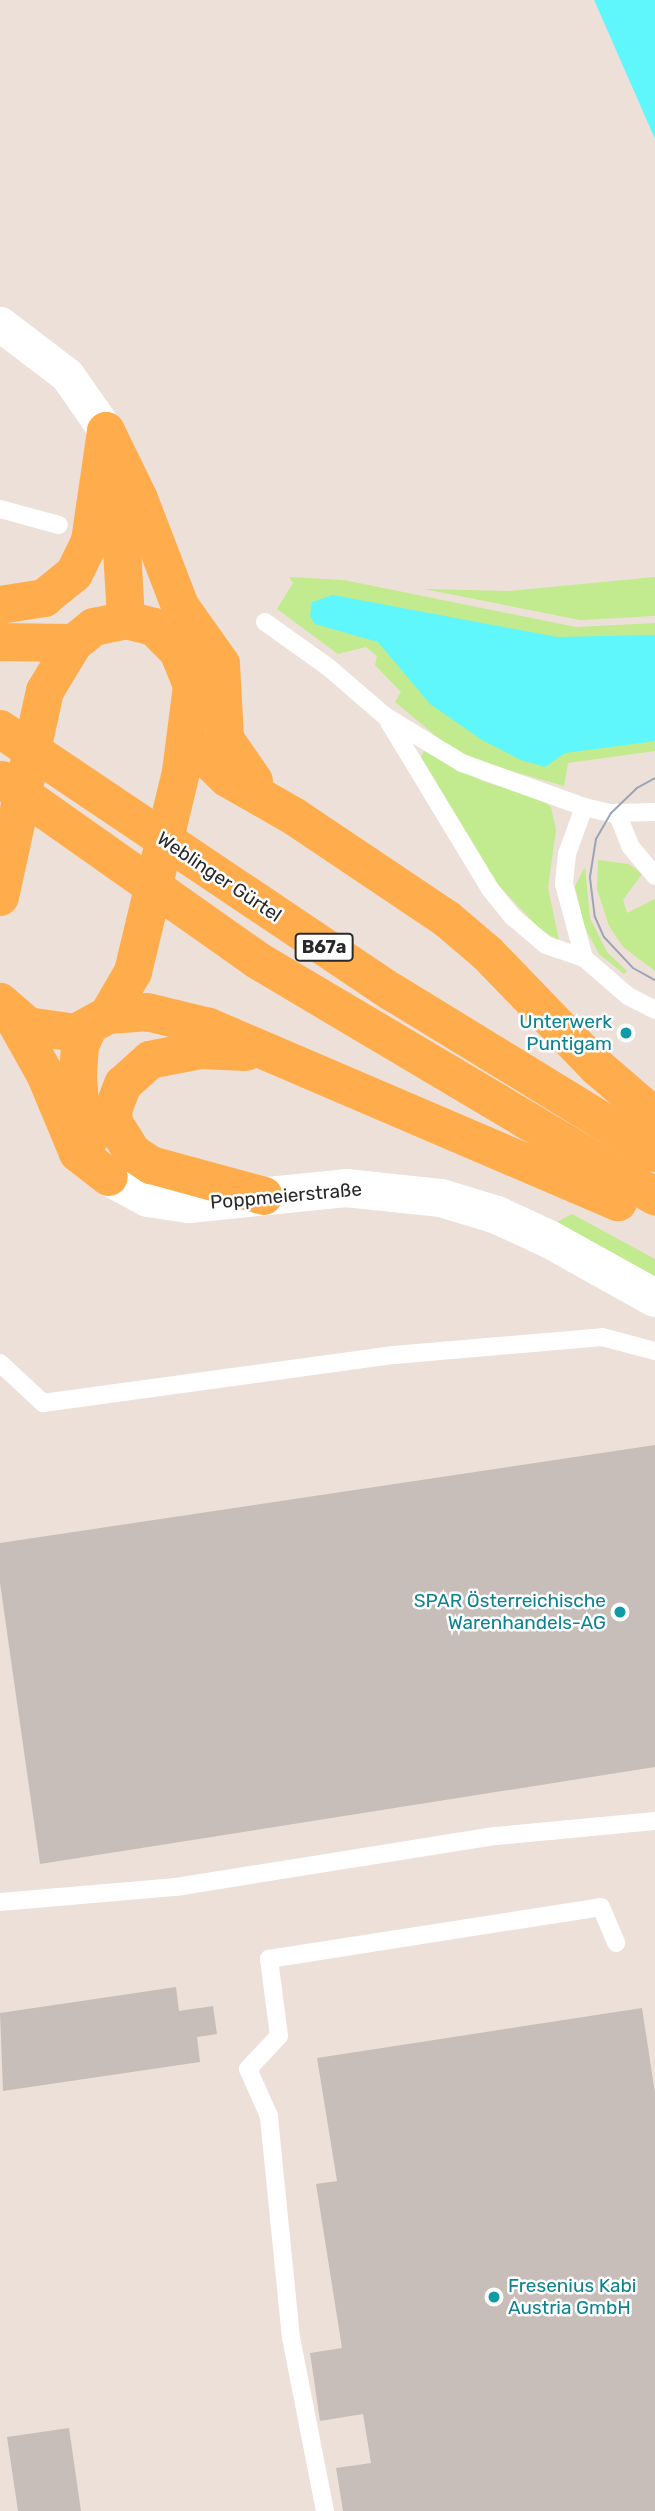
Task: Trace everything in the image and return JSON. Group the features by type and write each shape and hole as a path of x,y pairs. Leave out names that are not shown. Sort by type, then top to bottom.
{"main road":[{"path":"0,606 44,598 74,574 90,541 106,431"},
{"path":"106,431 117,469 126,620"},
{"path":"106,431 139,499 180,606 220,664 225,739 246,774 295,817"},
{"path":"0,897 45,691 74,643 93,627 126,620 153,627 178,651 192,686 185,756 138,956 98,1022 80,1046 80,1106 109,1177"},
{"path":"0,642 74,643"},
{"name":"Weblinger Gürtel","path":"0,729 392,992 655,1153"},
{"path":"185,756 295,817 447,919 488,954 596,1066 655,1117"},
{"name":"B67a","path":"0,779 257,960 655,1196"},
{"path":"4,1007 44,1032 147,1012 209,1027 262,1054 573,1180 642,1214 655,1214"},
{"path":"4,1007 45,1074 78,1153 90,1167 109,1177"},
{"path":"262,1054 200,1050 150,1060 123,1084 113,1110 119,1137 151,1165 264,1196"}],"street":[{"path":"0,324 67,375 106,431"},
{"name":"Poppmeierstraße","path":"109,1177 148,1198 170,1203 346,1188 441,1198 528,1230 655,1298"}],"lane":[{"path":"0,509 59,525"},
{"path":"265,622 328,667 385,716 481,772 584,807 652,817"},
{"path":"385,716 505,908 546,945 584,958 628,996 655,1010"},
{"path":"584,807 567,854 564,884 584,958"},
{"path":"617,813 630,846 655,876"},
{"path":"0,1363 43,1403 394,1355 602,1337 655,1352"},
{"path":"0,1902 176,1887 496,1836 655,1821"},
{"path":"325,2511 291,2338 269,2116 248,2069 279,2036 269,1959 601,1907 616,1943"}],"green space":[{"path":"289,577 344,580 576,627 655,623 655,751 568,763 564,786 477,761 448,746 395,702 401,692 375,665 377,656 366,647 338,654 277,609 293,583"},
{"path":"655,577 655,616 580,620 424,589 509,591"},
{"path":"424,751 482,781 543,800 551,807 556,830 548,888 559,940 542,931 499,886 421,757"},
{"path":"598,860 629,864 642,874 623,900 627,913 655,899 655,971 623,947 609,926 597,889"},
{"path":"585,867 590,918 607,952 627,971 624,974 599,954 584,926 575,886"},
{"path":"572,1214 655,1259 655,1278 557,1222"}],"water":[{"path":"594,0 655,0 655,139 595,2"},
{"path":"333,595 557,637 655,635 655,741 565,753 545,767 521,760 482,740 430,704 378,642 315,624 310,616 312,602"}],"building":[{"path":"655,1445 655,1767 40,1864 0,1583 0,1543"},
{"path":"176,1987 179,2011 213,2006 217,2034 197,2037 200,2062 3,2091 0,2013"},
{"name":"Fresenius Kabi Austria GmbH","path":"642,2008 655,2093 655,2511 343,2511 336,2468 371,2463 363,2414 320,2421 310,2353 342,2348 316,2184 337,2181 317,2058"},
{"path":"69,2428 81,2511 18,2511 7,2437"}],"tram line":[{"path":"655,778 637,788 611,813 596,839 590,878 595,917 604,937 633,968 655,980"}],"place":[{"name":"Unterwerk Puntigam","path":"626,1033"},
{"name":"SPAR Österreichische Warenhandels-AG","path":"620,1612"},
{"name":"Fresenius Kabi Austria GmbH","path":"494,2297"}]}
